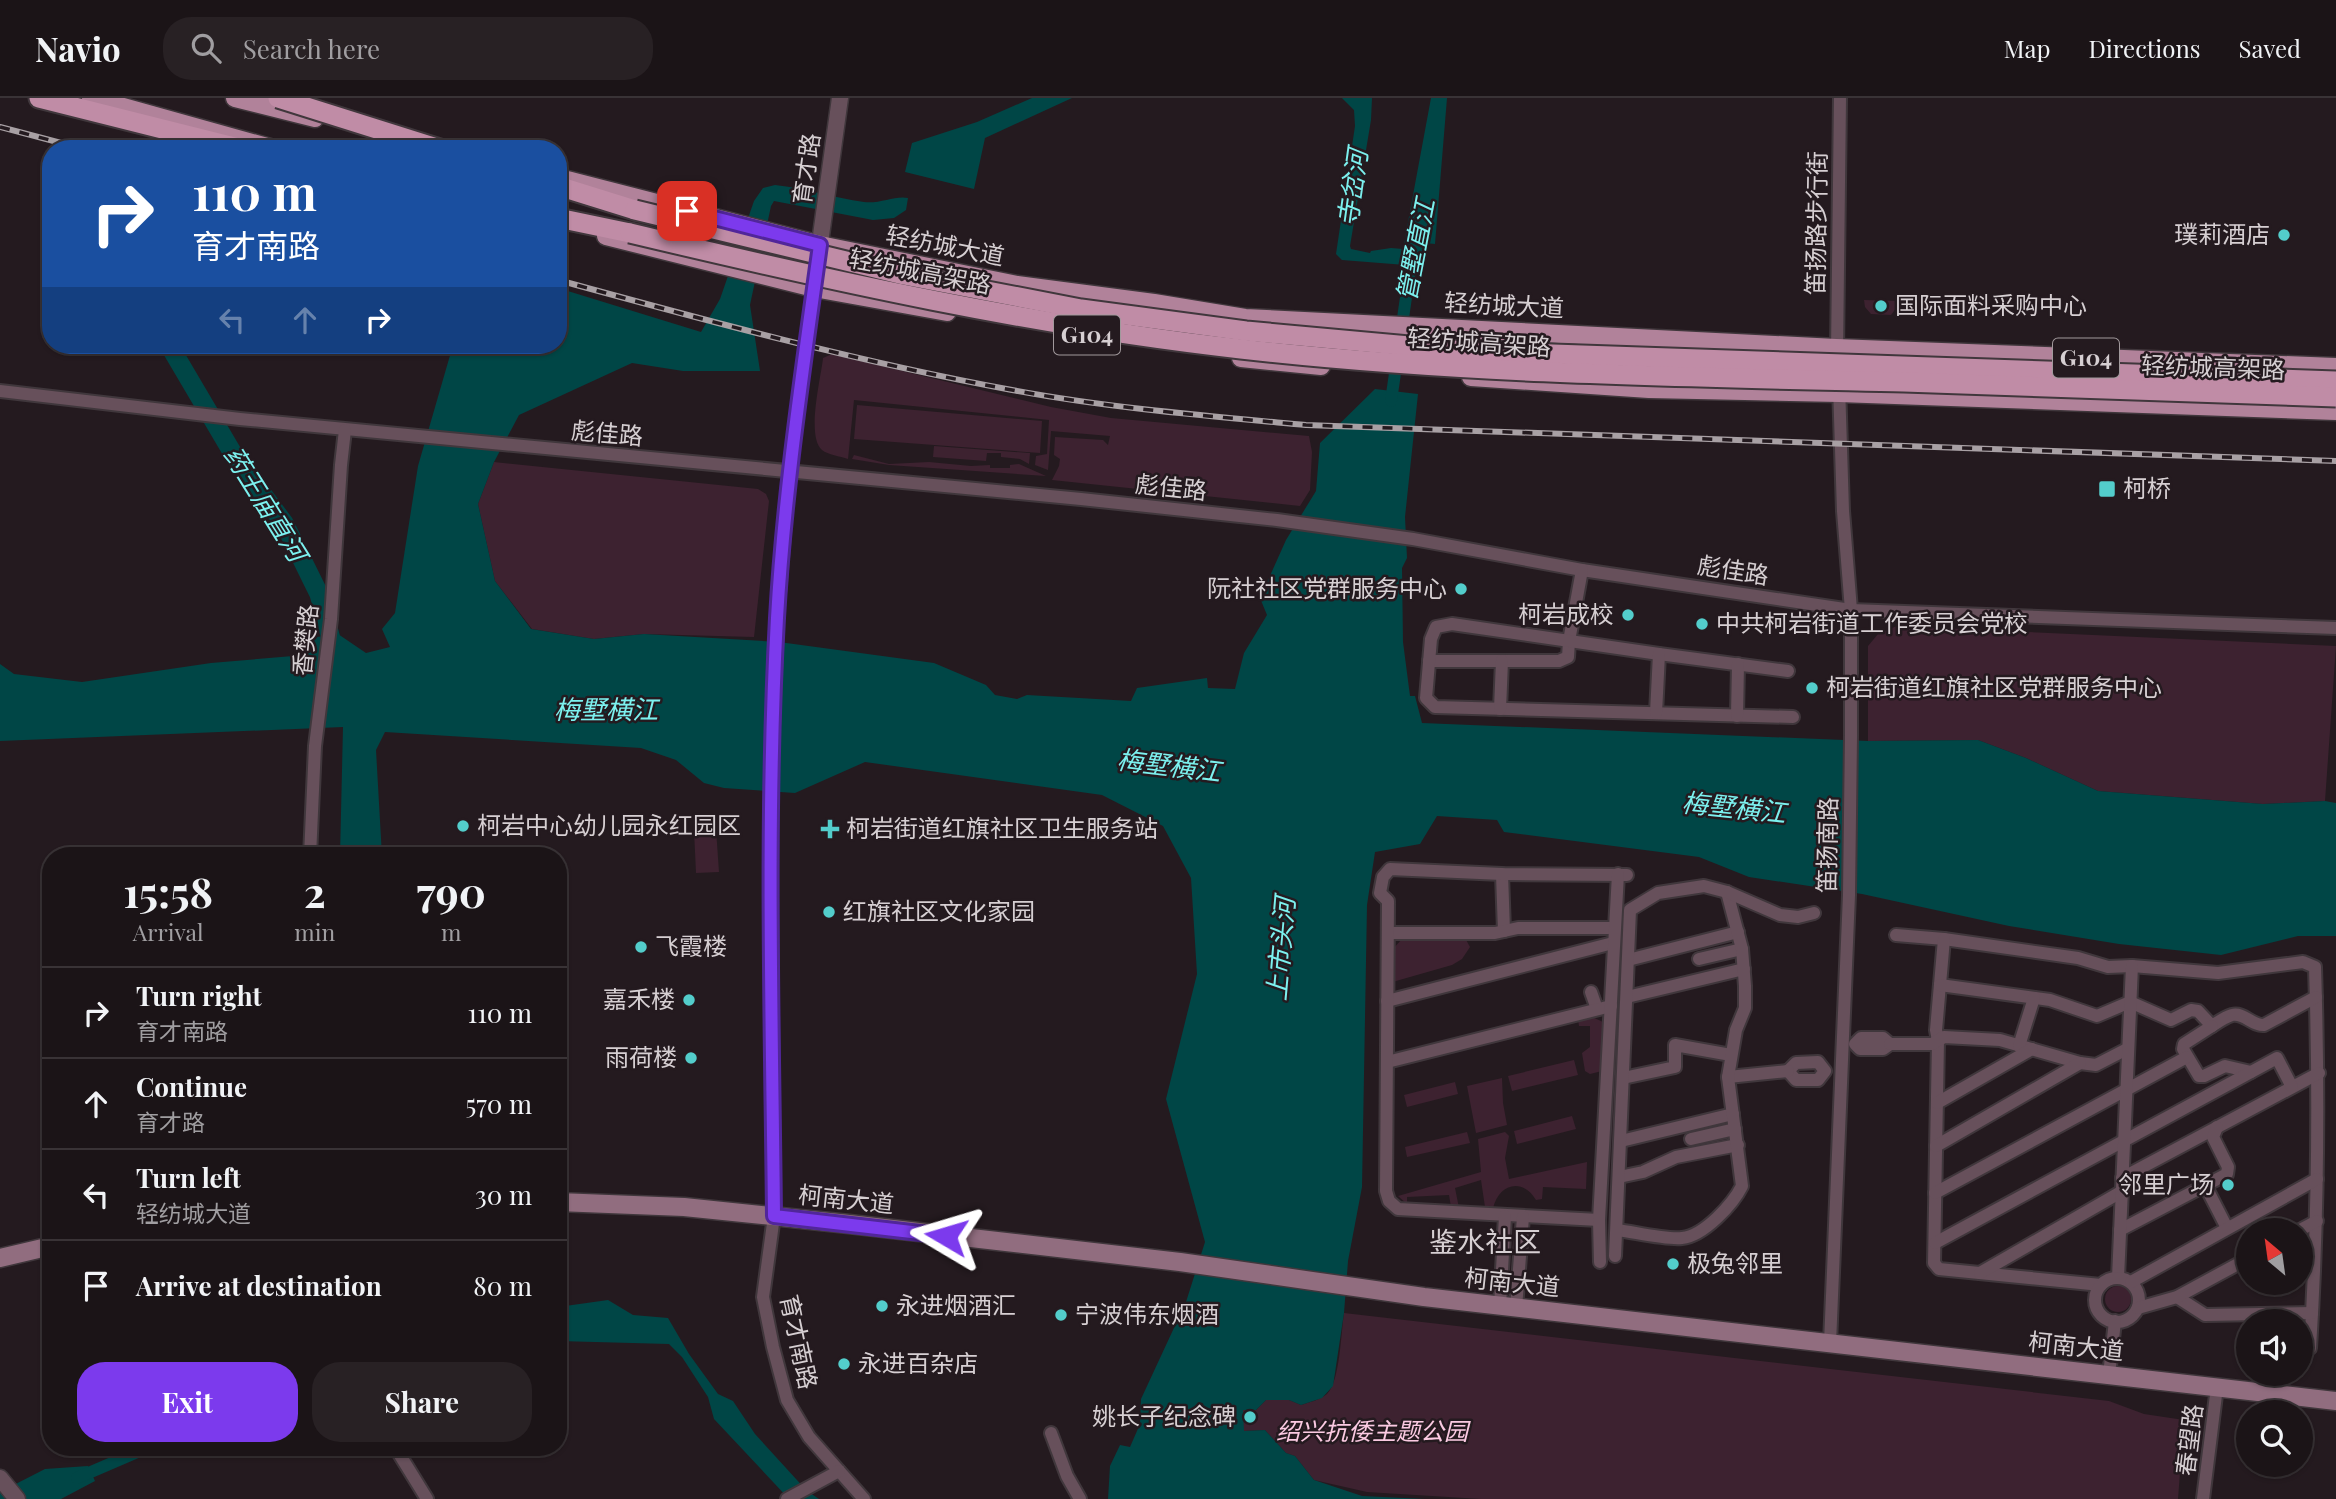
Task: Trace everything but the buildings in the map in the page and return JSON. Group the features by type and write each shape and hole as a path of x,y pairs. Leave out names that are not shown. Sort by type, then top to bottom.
{"highway":[{"path":"39,98 206,140"},
{"path":"278,98 411,140"},
{"name":"轻纺城高架路","path":"567,189 635,210 904,275 1081,309 1246,331 1464,351 2336,381"},
{"name":"轻纺城高架路","path":"567,220 975,308 1116,333 1242,349 1418,364 1611,376 2000,384 2336,397"}],"main road":[{"path":"91,98 242,140"},
{"path":"235,98 404,140"},
{"name":"轻纺城大道","path":"567,180 820,245 1017,285 1245,318 1836,348 2336,367"},
{"name":"G104","path":"567,226 814,288 997,322 1279,363 1650,389 2336,411"},
{"name":"柯南大道","path":"567,1202 774,1216 1180,1262 1395,1294 2336,1401"},
{"path":"0,1258 42,1248"}],"street":[{"name":"育才路","path":"814,288 840,98"},
{"name":"笛扬路步行街","path":"1836,348 1840,98"},
{"name":"育才南路","path":"814,288 789,473 777,619 770,810 774,1216 763,1297 787,1400 809,1437 864,1499"},
{"name":"笛扬南路","path":"1830,1343 1842,1071 1849,1044 1851,736 1851,610 1843,511 1836,348"},
{"name":"彪佳路","path":"0,390 225,418 1277,520 1413,539 1582,570 1851,610 2336,628"},
{"name":"香樊路","path":"310,847 315,746 331,619 345,430"},
{"path":"1429,661 1559,661 1568,657 1582,570"},
{"path":"1788,671 1452,624 1436,627 1431,639 1426,698 1435,707 1793,717"},
{"path":"1656,713 1659,654"},
{"path":"1500,709 1502,661"},
{"path":"1737,716 1738,664"},
{"path":"1599,1220 1398,1209 1389,1201 1386,1191 1388,901 1380,893 1383,877 1390,869 1503,874 1622,874 1613,943 1599,1220 1600,1262"},
{"path":"1503,874 1504,931"},
{"path":"1615,1256 1630,910 1658,893 1704,886 1727,892 1780,915 1814,913"},
{"path":"1617,1230 1682,1239 1707,1226 1736,1197 1742,1186 1728,1077 1736,1030 1745,1009 1744,969 1742,949 1727,892"},
{"path":"1388,933 1495,933 1518,928 1614,928"},
{"path":"1628,960 1738,932"},
{"path":"1896,935 2078,958 2108,967 2132,966 2218,973 2303,962 2315,967 2319,1073 2317,1221 2312,1309"},
{"path":"1944,939 1936,1030 1934,1262 1938,1269 2101,1285"},
{"path":"1387,1001 1613,943"},
{"path":"1699,959 1742,949"},
{"path":"2118,1278 2132,966"},
{"path":"1626,998 1744,969"},
{"path":"1940,985 2050,1000 2097,1016 2130,1002 2171,1020 2191,1010 2198,1011 2212,1026"},
{"path":"1591,992 1597,1009"},
{"path":"1937,1103 2025,1048 2034,998"},
{"path":"2251,1072 2225,1066 2199,1076 2183,1049 2184,1044 2234,1014 2258,1026 2264,1025 2316,998"},
{"path":"1387,1062 1611,1006"},
{"path":"1849,1044 1860,1049 1883,1049 1890,1044 1932,1044 1944,1037 2000,1040 2096,1065 2127,1049"},
{"path":"1623,1078 1675,1067 1675,1045 1731,1055"},
{"path":"1935,1193 2187,1057"},
{"path":"1935,1243 2277,1058 2292,1087"},
{"path":"1728,1077 1788,1071 1796,1063 1818,1062 1825,1071 1842,1071"},
{"path":"1936,1146 2080,1063"},
{"path":"2122,1178 2319,1073"},
{"path":"1621,1140 1733,1114"},
{"path":"2120,1230 2227,1174 2228,1167 2213,1138 2217,1127"},
{"path":"1690,1139 1735,1129"},
{"path":"1619,1177 1643,1171 1676,1157 1738,1145"},
{"path":"2131,1282 2317,1179"},
{"path":"2205,1185 2227,1228"},
{"path":"1980,1273 2121,1192"},
{"path":"1505,1216 1508,1307"},
{"path":"1508,1307 1523,1217"},
{"path":"2138,1308 2139,1294 2131,1282 2112,1278 2101,1285 2096,1304 2103,1316 2115,1321 2129,1318 2138,1308 2177,1297 2236,1265"},
{"path":"2177,1297 2205,1315 2236,1314"},
{"path":"2109,1375 2115,1321"},
{"name":"春望路","path":"2203,1499 2217,1387"},
{"path":"1051,1433 1067,1476 1080,1499"},
{"path":"401,1456 427,1499"},
{"path":"787,1499 839,1471"},
{"path":"0,1478 17,1499"}],"green space":[{"path":"1864,300 1901,301 1891,315 1871,314 1865,307"},
{"path":"832,354 1051,407 1111,418 1309,436 1312,452 1310,490 1300,506 1052,480 1060,459 1054,455 1055,437 1103,440 1108,445 1110,436 1051,431 1048,470 1035,465 1036,456 1047,454 1049,420 854,400 848,459 822,450 815,433 823,358"},
{"path":"857,405 1042,421 1040,453 854,439"},
{"path":"934,446 1030,453 1029,464 1020,459 1001,457 1001,453 987,453 986,461 933,457"},
{"path":"854,455 889,464 929,462 1010,468 1010,465 1019,464 1046,476 889,465 852,459"},
{"path":"494,462 758,489 766,494 769,501 754,637 644,634 594,639 532,629 495,581 478,504"},
{"path":"1897,626 2336,646 2325,801 2263,804 2098,791 2026,758 1978,740 1868,741 1868,646 1878,634"},
{"path":"716,829 719,872 696,873 694,830"},
{"path":"1403,938 1465,938 1470,947 1462,959 1452,965 1389,983 1392,950"},
{"path":"1588,1015 1603,1022 1602,1071 1590,1074 1585,1071 1582,1053 1590,1047 1590,1026 1579,1026 1578,1019"},
{"path":"1574,1060 1578,1075 1512,1091 1508,1076"},
{"path":"1502,1078 1507,1125 1476,1133 1467,1086"},
{"path":"1455,1082 1458,1094 1407,1107 1404,1095"},
{"path":"1572,1116 1576,1129 1517,1144 1514,1131"},
{"path":"1467,1132 1470,1143 1407,1157 1405,1147"},
{"path":"1505,1132 1509,1136 1505,1158 1509,1179 1587,1162 1586,1189 1543,1187 1542,1199 1536,1200 1524,1188 1512,1186 1500,1193 1493,1208 1485,1207 1481,1180 1455,1188 1459,1208 1451,1207 1449,1195 1407,1197 1407,1204 1398,1196 1481,1172 1478,1139"},
{"path":"2118,1286 2127,1290 2131,1299 2127,1308 2118,1312 2109,1308 2105,1299 2109,1290"},
{"name":"绍兴抗倭主题公园","path":"1344,1313 2109,1401 2144,1414 2184,1420 2178,1499 1481,1499 1367,1492 1314,1480 1295,1456 1286,1453 1265,1430 1243,1431 1243,1410 1256,1410 1266,1400 1289,1400 1301,1405 1327,1394 1335,1379"}],"water":[{"path":"1032,98 1072,98 985,138 974,189 905,172 912,143 977,122"},
{"name":"寺岔河","path":"1342,98 1372,98 1371,120 1350,246 1351,249 1370,253 1391,248 1403,249 1431,98 1447,98 1435,244 1425,243 1418,266 1342,260 1336,254 1355,126 1354,110"},
{"path":"775,185 797,188 864,202 908,198 906,210 894,218 873,220 774,201 750,305 760,371 683,371 632,363 519,415 494,462 478,504 495,581 531,629 594,639 644,634 779,642 934,663 986,685 995,695 1017,699 1027,695 1131,701 1137,688 1207,678 1208,688 1235,689 1244,653 1267,615 1260,598 1286,540 1316,491 1320,443 1375,389 1418,394 1405,517 1407,558 1402,568 1403,642 1410,696 1415,696 1422,723 1868,741 1978,740 2026,758 2098,791 2263,804 2325,801 2336,803 2336,936 2298,936 2221,955 2119,944 2009,926 1862,894 1749,877 1699,857 1504,832 1497,820 1437,816 1420,844 1375,852 1367,905 1362,1187 1348,1261 1344,1313 1333,1386 1322,1398 1301,1405 1289,1400 1266,1400 1256,1410 1243,1410 1244,1431 1265,1430 1286,1453 1295,1456 1314,1480 1362,1496 1425,1499 1108,1499 1110,1466 1120,1445 1130,1447 1140,1424 1141,1399 1186,1302 1205,1242 1166,1099 1197,974 1191,878 1163,826 1102,795 865,762 795,793 724,788 704,783 676,760 641,748 385,732 376,750 381,847 340,847 343,727 0,741 0,664 14,674 82,682 211,663 293,656 317,637 338,634 366,653 390,647 382,629 395,613 418,466 450,354 567,354 567,291 701,332 720,299 754,201 763,188"},
{"path":"608,1300 633,1315 668,1318 689,1354 718,1394 733,1401 755,1434 807,1491 819,1499 789,1499 714,1419 708,1397 682,1357 669,1344 567,1341 567,1306"},
{"path":"88,1466 95,1481 61,1499 0,1499 0,1492 45,1469"}],"waterway":[{"name":"管墅直江","path":"1391,401 1413,249"},
{"name":"药王庙直河","path":"174,354 235,457 284,523 319,594 331,639"},
{"path":"77,1478 128,1456"}],"railway":[{"path":"0,127 50,140"},
{"path":"567,282 898,367 1085,402 1195,415 1306,425 2336,461"}],"place":[{"name":"璞莉酒店","path":"2284,235"},
{"name":"国际面料采购中心","path":"1881,306"},
{"name":"柯桥","path":"2107,489"},
{"name":"阮社社区党群服务中心","path":"1461,589"},
{"name":"柯岩成校","path":"1628,615"},
{"name":"中共柯岩街道工作委员会党校","path":"1702,624"},
{"name":"柯岩街道红旗社区党群服务中心","path":"1812,688"},
{"name":"柯岩中心幼儿园永红园区","path":"463,826"},
{"name":"柯岩街道红旗社区卫生服务站","path":"830,829"},
{"name":"红旗社区文化家园","path":"829,912"},
{"name":"飞霞楼","path":"641,947"},
{"name":"嘉禾楼","path":"689,1000"},
{"name":"雨荷楼","path":"691,1058"},
{"name":"邻里广场","path":"2228,1185"},
{"name":"极兔邻里","path":"1673,1264"},
{"name":"永进烟酒汇","path":"882,1306"},
{"name":"宁波伟东烟酒","path":"1061,1315"},
{"name":"永进百杂店","path":"844,1364"},
{"name":"姚长子纪念碑","path":"1250,1417"}],"district":[{"name":"鉴水社区","path":"1485,1242"}],"route":[{"path":"687,211 820,245 789,473 777,619 770,810 774,1216 946,1236"}],"water label":[{"name":"梅墅横江","path":"606,710"},
{"name":"梅墅横江","path":"1169,766"},
{"name":"梅墅横江","path":"1734,808"},
{"name":"上市头河","path":"1281,949"}]}
